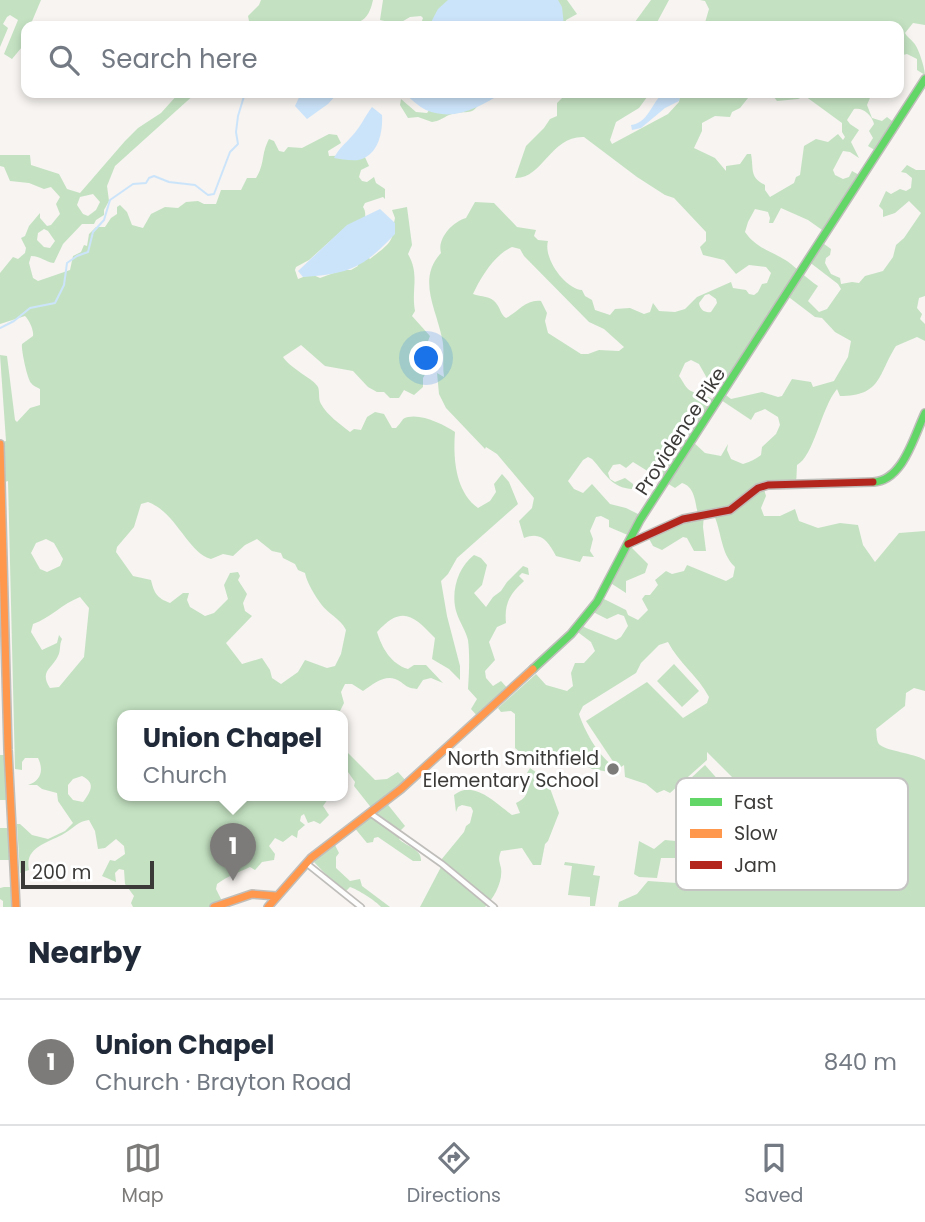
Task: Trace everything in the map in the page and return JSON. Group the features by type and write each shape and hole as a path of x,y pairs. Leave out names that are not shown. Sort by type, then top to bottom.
{"main road":[{"name":"Providence Pike","path":"268,907 306,863 425,767 576,628 597,602 640,520 925,79"},
{"path":"628,544 683,519 730,510 758,488 768,485 880,482 896,472 925,413"},
{"path":"0,444 6,693 16,907"},
{"path":"214,907 264,891 276,896"}],"street":[{"path":"370,813 442,864 494,907"},
{"path":"306,863 360,907"}],"green space":[{"path":"0,0 41,0 32,21 21,21 21,48 12,59 4,54 18,20 10,15 3,24 8,28 0,47"},
{"path":"261,0 373,0 370,10 360,21 249,21 248,16"},
{"path":"383,0 567,0 577,14 566,21 422,21 421,16 403,21 380,20"},
{"path":"651,0 669,0 658,21 636,21"},
{"path":"700,0 925,0 925,25 913,23 905,33 917,48 925,75 917,70 917,59 904,55 904,21 705,21 709,9 705,1"},
{"path":"174,98 190,98 115,166 107,186 109,201 104,215 94,224 82,224 63,244 54,263 31,256 29,263 33,278 38,281 70,270 73,256 81,252 84,245 87,246 89,234 96,227 105,227 117,214 117,207 120,205 127,212 132,225 143,228 151,214 165,207 178,208 186,202 198,201 216,204 221,190 241,190 247,178 256,178 259,173 269,139 274,141 279,151 284,152 288,147 302,148 329,134 337,135 341,143 328,151 329,156 364,155 369,166 361,170 359,177 367,182 374,177 376,183 385,189 385,199 383,197 365,203 362,226 357,231 348,225 309,260 296,267 298,279 311,274 320,278 342,270 351,270 358,266 356,261 365,255 370,259 386,246 392,237 395,218 392,210 407,207 412,245 408,254 414,269 415,311 412,316 430,336 422,357 427,371 423,378 423,387 414,395 404,390 399,398 390,398 384,392 368,387 353,371 325,366 301,345 283,357 316,384 324,408 350,432 354,429 361,430 367,417 375,412 384,414 392,428 396,428 403,419 409,417 422,417 437,422 455,432 457,473 470,501 478,508 490,501 496,492 494,484 502,474 509,482 518,504 457,558 441,581 460,666 460,680 449,669 432,659 435,638 414,619 401,616 386,623 377,632 385,649 402,667 408,669 414,665 426,665 443,683 431,678 423,680 417,689 396,679 386,678 363,691 352,684 345,684 341,692 344,703 340,710 117,710 117,801 327,801 323,806 329,815 320,824 314,821 308,823 304,814 300,821 305,825 298,831 297,838 292,835 283,842 275,838 269,846 275,854 274,860 262,862 255,870 250,867 217,884 216,889 223,903 214,907 133,907 131,903 134,896 125,884 124,870 119,869 115,873 116,882 102,876 110,860 115,861 125,854 124,846 116,839 105,848 98,849 95,831 89,820 39,846 30,856 29,870 20,873 17,824 32,835 48,839 65,831 73,823 58,801 57,793 37,785 28,785 40,775 38,758 25,758 22,770 15,769 8,481 2,483 0,585 2,442 6,441 0,355 7,356 17,422 30,408 40,405 40,389 29,380 23,357 22,344 33,336 28,320 25,316 0,324 0,273 13,257 18,259 25,253 26,248 21,238 40,213 40,218 47,226 60,214 56,204 60,197 51,187 44,189 29,183 10,181 4,167 0,166 0,155 30,155 31,165 59,174 67,189 80,193 138,128 161,113","holes":["93,194 100,202 96,210 88,216 83,214 77,205 80,197","44,229 48,231 55,241 50,248 44,247 37,240 38,233","148,502 166,514 195,549 211,559 223,554 233,556 257,539 295,564 298,570 305,573 321,604 346,630 341,654 335,666 327,668 305,660 298,672 281,684 272,678 262,658 242,664 226,643 252,616 245,611 243,603 247,594 238,580 238,572 230,573 224,585 228,599 214,613 205,616 190,607 187,600 189,593 183,593 170,603 157,594 151,580 133,576 116,552 117,547 134,527 141,504","46,539 54,543 63,559 60,566 47,572 40,569 31,553 36,543","80,597 89,608 84,657 59,687 50,688 46,674 59,654 62,639 59,635 57,643 42,650 31,632 33,624","82,776 91,784 83,802 73,800 68,794 68,785 73,779"]},
{"path":"471,98 481,98 476,108 470,112 456,113 432,122 418,117 408,118 400,105 401,99 416,112 427,113 430,109"},
{"path":"562,98 646,98 639,108 616,122 610,140 612,144 668,114 679,98 748,98 730,117 715,116 702,123 702,131 694,148 715,158 726,171 726,166 740,164 747,154 751,154 754,176 765,185 770,197 794,183 800,175 804,146 816,139 828,142 838,134 843,140 845,137 842,123 808,98 870,98 867,105 872,118 882,121 887,117 896,124 878,152 868,146 873,138 869,131 874,124 871,118 864,110 854,109 847,120 859,130 851,142 859,158 843,151 833,170 835,175 843,179 849,177 852,171 861,176 825,232 808,220 781,208 773,223 769,223 768,212 755,209 745,232 759,246 787,261 818,286 808,301 819,312 827,309 841,289 808,261 820,241 831,249 825,263 831,274 840,278 841,284 859,283 865,276 883,271 893,257 896,245 921,213 909,201 895,213 883,217 883,210 879,206 886,191 891,194 900,189 906,191 911,188 912,178 901,172 907,165 916,170 925,170 925,296 919,298 917,308 922,314 920,319 925,324 925,341 917,337 896,346 877,382 864,392 840,396 837,389 831,397 808,452 797,465 796,486 776,482 763,486 766,496 761,508 764,516 780,516 795,509 799,521 818,528 840,523 858,525 863,545 875,562 899,533 925,531 925,691 914,688 906,693 905,706 876,729 880,745 925,760 925,907 618,907 619,902 637,894 648,881 676,883 676,890 908,890 908,778 733,778 707,752 707,760 687,778 676,778 676,788 670,793 664,790 657,793 646,784 625,777 624,765 618,769 586,721 647,682 683,718 707,703 709,697 668,642 659,645 641,663 636,673 583,706 579,714 593,744 615,767 615,773 592,769 579,762 568,761 557,765 521,753 515,748 515,714 511,711 501,712 498,708 536,674 546,685 567,691 573,686 571,673 575,663 584,663 595,651 591,642 575,630 580,624 616,640 628,626 624,616 618,614 607,619 591,611 600,597 626,610 628,615 638,620 648,610 642,599 645,595 650,595 658,585 655,580 666,571 672,574 684,571 687,565 726,581 733,577 735,567 726,555 713,513 704,514 706,551 694,551 687,538 683,537 662,550 653,546 648,537 698,514 695,500 686,485 682,483 675,488 633,462 626,468 620,464 613,465 608,473 610,479 615,482 625,478 633,484 633,489 614,483 605,475 592,459 588,457 568,481 574,489 583,493 592,484 610,504 642,516 630,536 609,527 609,520 596,517 590,531 593,539 590,551 594,557 583,556 580,562 556,556 547,542 539,537 524,538 519,521 532,508 534,498 497,454 486,447 485,449 446,408 439,394 437,373 444,377 443,347 429,283 434,263 441,253 443,237 451,227 466,218 475,202 494,203 517,227 536,230 534,236 538,240 548,241 549,256 562,279 582,290 585,296 592,300 595,310 610,315 615,309 630,308 644,314 650,312 653,303 659,311 675,312 685,309 697,297 731,282 733,288 746,290 754,295 762,284 767,283 771,273 766,267 749,265 736,274 724,260 703,255 700,247 706,241 706,232 674,198 637,177 584,137 563,143 533,172 515,178 526,146 550,119 557,116 557,103","holes":["512,247 520,249 589,322 604,329 624,347 619,351 599,350 581,354 548,333 545,321 547,313 541,301 526,304 506,318 494,301 473,294 494,261","709,294 717,303 711,312 703,310 699,303","786,295 851,341 848,357 834,381 813,387 811,382 792,379 782,396 762,392 731,399 722,392 718,398 751,420 755,413 765,409 778,417 780,425 776,434 762,447 761,455 743,464 731,459 727,450 728,444 721,456 705,453 691,440 715,401 686,387 679,376 685,363 691,360 699,364 708,380 716,381 724,387"]},
{"path":"775,98 800,98 798,99 777,101"},
{"path":"628,544 648,564 645,573 626,581 626,593 609,582"},
{"path":"474,555 487,565 482,585 474,593 486,607 523,566 528,568 529,575 522,573 519,576 524,581 509,599 506,623 497,627 489,642 495,660 485,671 486,678 493,686 501,681 509,690 479,718 471,709 477,699 468,689 468,640 457,614 454,598 459,574"},
{"path":"674,664 699,691 682,707 657,681"},
{"path":"348,753 375,780 387,779 398,772 407,782 385,801 405,826 399,832 399,839 417,851 421,861 413,861 378,837 367,843 353,826 373,810 354,786 355,782 348,772"},
{"path":"0,755 5,755 8,800 0,800"},
{"path":"705,765 717,778 691,778"},
{"path":"530,768 547,780 559,813 545,844 541,865 533,865 522,848 501,851 499,884 485,907 420,907 441,867 441,860 470,823 473,811 471,807 462,805 456,812 454,795 461,791 476,791 492,799 512,815 520,813 516,803 526,794 527,773"},
{"path":"0,828 10,828 13,860 0,860"},
{"path":"665,840 676,841 676,858 661,858 657,878 634,874 639,841 654,849"},
{"path":"333,841 339,853 336,857 336,868 350,881 360,879 362,886 390,907 381,907 350,887 344,893 311,859"},
{"path":"565,862 595,866 593,875 600,876 595,906 590,906 590,897 568,895 572,866 564,865"},
{"path":"14,887 15,907 3,907 0,888"}],"water":[{"path":"448,0 558,0 562,7 563,21 432,21 438,9"},
{"path":"299,98 333,98 307,119 295,106"},
{"path":"410,98 494,98 476,108 457,114 436,113"},
{"path":"658,98 680,98 641,128 632,130 631,125 637,124"},
{"path":"372,107 382,115 381,134 376,147 368,156 359,160 334,158 358,129"},
{"path":"380,209 395,223 395,234 374,255 354,267 332,274 303,277 298,271 347,225"}],"waterway":[{"path":"0,328 30,308 55,303 64,285 67,263 88,252 93,232 104,220 110,200 133,184 146,183 154,176 169,182 195,185 208,195 214,194 230,152 238,144 236,132 243,98"}],"traffic: fast":[{"path":"533,669 571,634 597,602 640,520 925,79"},
{"path":"873,482 883,480 900,466 925,413"}],"traffic: slow":[{"path":"0,444 8,750 16,907"},
{"path":"268,907 311,858 401,789 533,669"},
{"path":"214,907 252,894 276,896"}],"traffic: jam":[{"path":"628,544 683,519 730,510 758,488 768,485 873,482"}],"place":[{"name":"North Smithfield Elementary School","path":"613,769"},
{"name":"Union Chapel","path":"233,881"}]}
